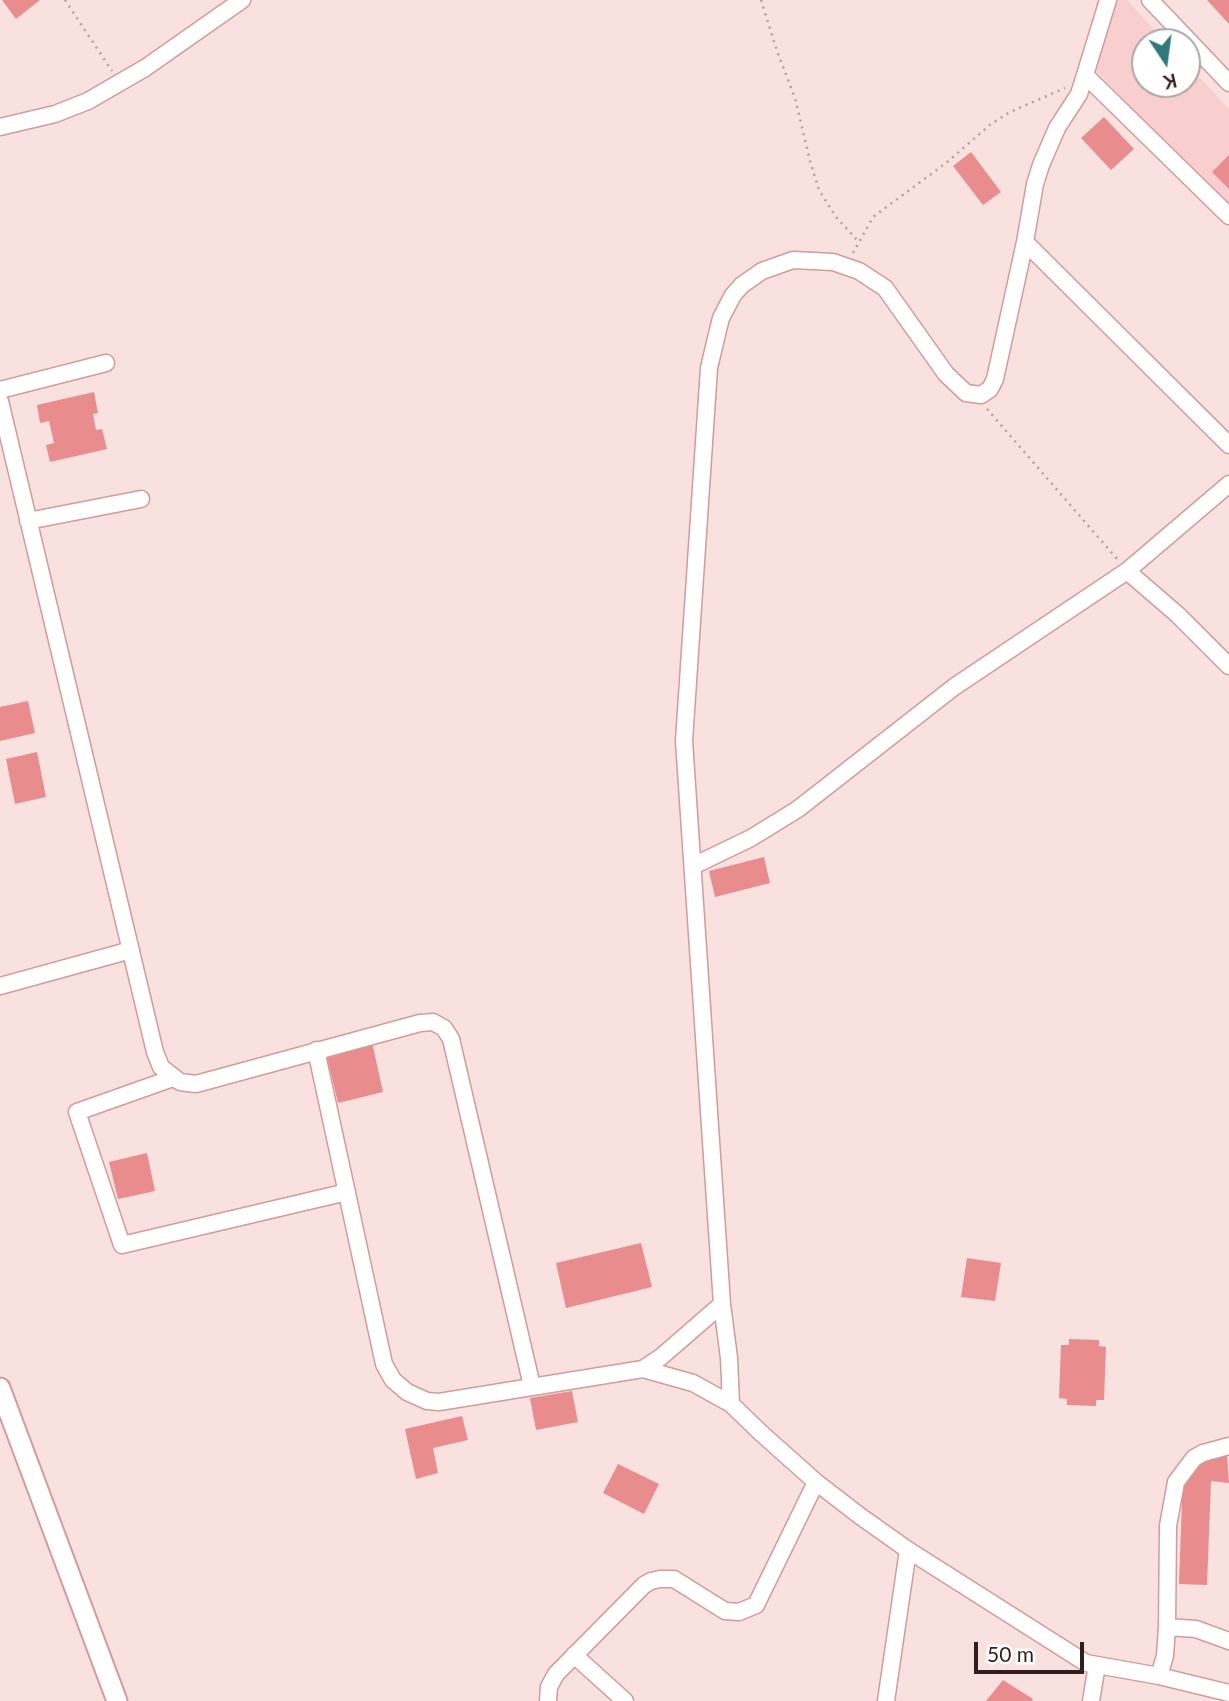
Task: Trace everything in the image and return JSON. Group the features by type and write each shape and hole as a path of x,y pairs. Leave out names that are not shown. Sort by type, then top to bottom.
{"street":[{"path":"0,127 72,108 145,68 242,0"},
{"path":"731,1404 684,767 684,707 709,368 721,318 733,295 742,285 762,271 783,262 807,259 846,265 873,278 885,288 946,374 961,390 976,396 986,392 995,379 1035,184 1057,128 1079,94 1108,0"},
{"path":"1150,0 1229,83"},
{"path":"1085,75 1229,216"},
{"path":"1025,242 1229,445"},
{"path":"0,390 106,363"},
{"path":"0,401 158,1060 173,1078"},
{"path":"693,866 751,838 798,809 954,687 1127,571 1229,484"},
{"path":"29,521 141,499"},
{"path":"1127,571 1178,615 1229,666"},
{"path":"0,986 131,950"},
{"path":"347,1192 122,1245 77,1112 173,1078 196,1084 427,1022 439,1025 448,1033 532,1386"},
{"path":"317,1050 384,1364 400,1387 417,1398 439,1402 643,1369 693,1383 731,1404 816,1482 908,1550 1086,1663 1159,1676 1194,1693 1229,1693"},
{"path":"643,1369 661,1357 722,1304"},
{"path":"0,1388 117,1701"},
{"path":"1159,1676 1165,1656 1168,1526 1176,1482 1194,1458 1229,1446"},
{"path":"548,1701 552,1680 644,1585 660,1578 674,1579 725,1611 739,1612 756,1605 816,1482"},
{"path":"886,1701 908,1550"},
{"path":"1167,1627 1196,1629 1229,1640"},
{"path":"574,1656 625,1701"},
{"path":"1091,1701 1097,1665"}],"path":[{"path":"65,0 119,83"},
{"path":"761,0 800,114 810,161 820,190 836,217 859,242"},
{"path":"846,265 873,217 946,163 1000,118 1052,95 1085,75"},
{"path":"976,396 1127,571"}],"shaded area":[{"path":"1099,0 1127,0 1153,28 1131,28 1131,98 1201,98 1201,79 1229,109 1229,206 1196,176 1089,63 1096,3"}],"building":[{"path":"2,0 40,0 16,19"},
{"path":"1207,0 1229,0 1229,24"},
{"path":"1104,117 1134,149 1111,170 1081,138"},
{"path":"971,152 1001,192 983,205 953,166"},
{"path":"1229,155 1229,189 1212,172"},
{"path":"94,392 98,413 93,414 96,430 102,429 107,449 50,462 46,445 54,443 49,421 40,423 37,405"},
{"path":"28,701 35,733 0,741 0,707"},
{"path":"37,752 46,797 15,804 6,759"},
{"path":"764,857 770,883 715,897 709,871"},
{"path":"372,1042 383,1092 338,1103 326,1053"},
{"path":"147,1153 155,1191 118,1199 109,1162"},
{"path":"641,1243 652,1287 566,1308 556,1263"},
{"path":"967,1258 1001,1263 995,1301 961,1297"},
{"path":"1069,1339 1099,1340 1099,1346 1106,1347 1104,1400 1096,1400 1096,1406 1067,1405 1067,1399 1059,1398 1061,1345 1069,1345"},
{"path":"572,1391 578,1422 536,1430 530,1398"},
{"path":"462,1416 468,1440 433,1448 438,1473 416,1479 405,1429"},
{"path":"1204,1453 1227,1454 1229,1483 1211,1481 1207,1585 1179,1584 1183,1473"},
{"path":"618,1464 659,1484 644,1514 603,1493"},
{"path":"1003,1680 1033,1699 1032,1701 986,1701"}]}
